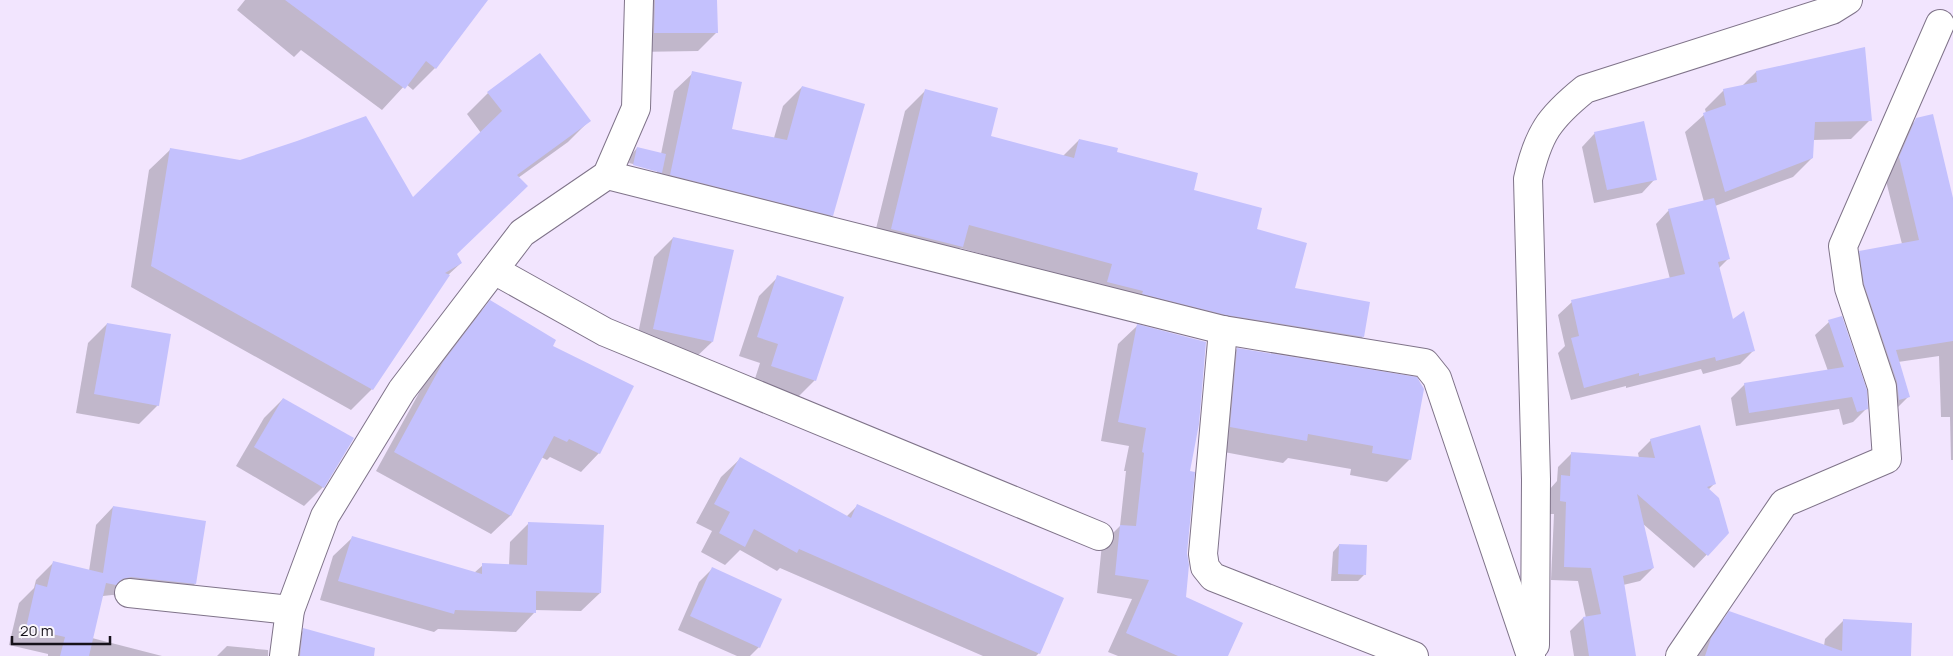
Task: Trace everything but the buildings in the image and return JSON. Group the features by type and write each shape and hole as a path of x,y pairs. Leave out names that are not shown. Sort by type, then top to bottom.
{"street":[{"path":"284,656 290,610 325,516 402,390 522,233 607,175 636,108 638,0"},
{"path":"1533,656 1536,480 1528,179 1534,152 1546,128 1563,106 1585,89 1832,10 1848,0"},
{"path":"1680,656 1784,502 1888,459 1882,387 1849,288 1843,246 1940,24"},
{"path":"607,175 1223,330 1425,363 1431,368 1440,387 1533,656"},
{"path":"494,270 605,332 1099,536"},
{"path":"1223,330 1202,554 1205,567 1213,577 1414,656"},
{"path":"129,593 290,610"}]}
